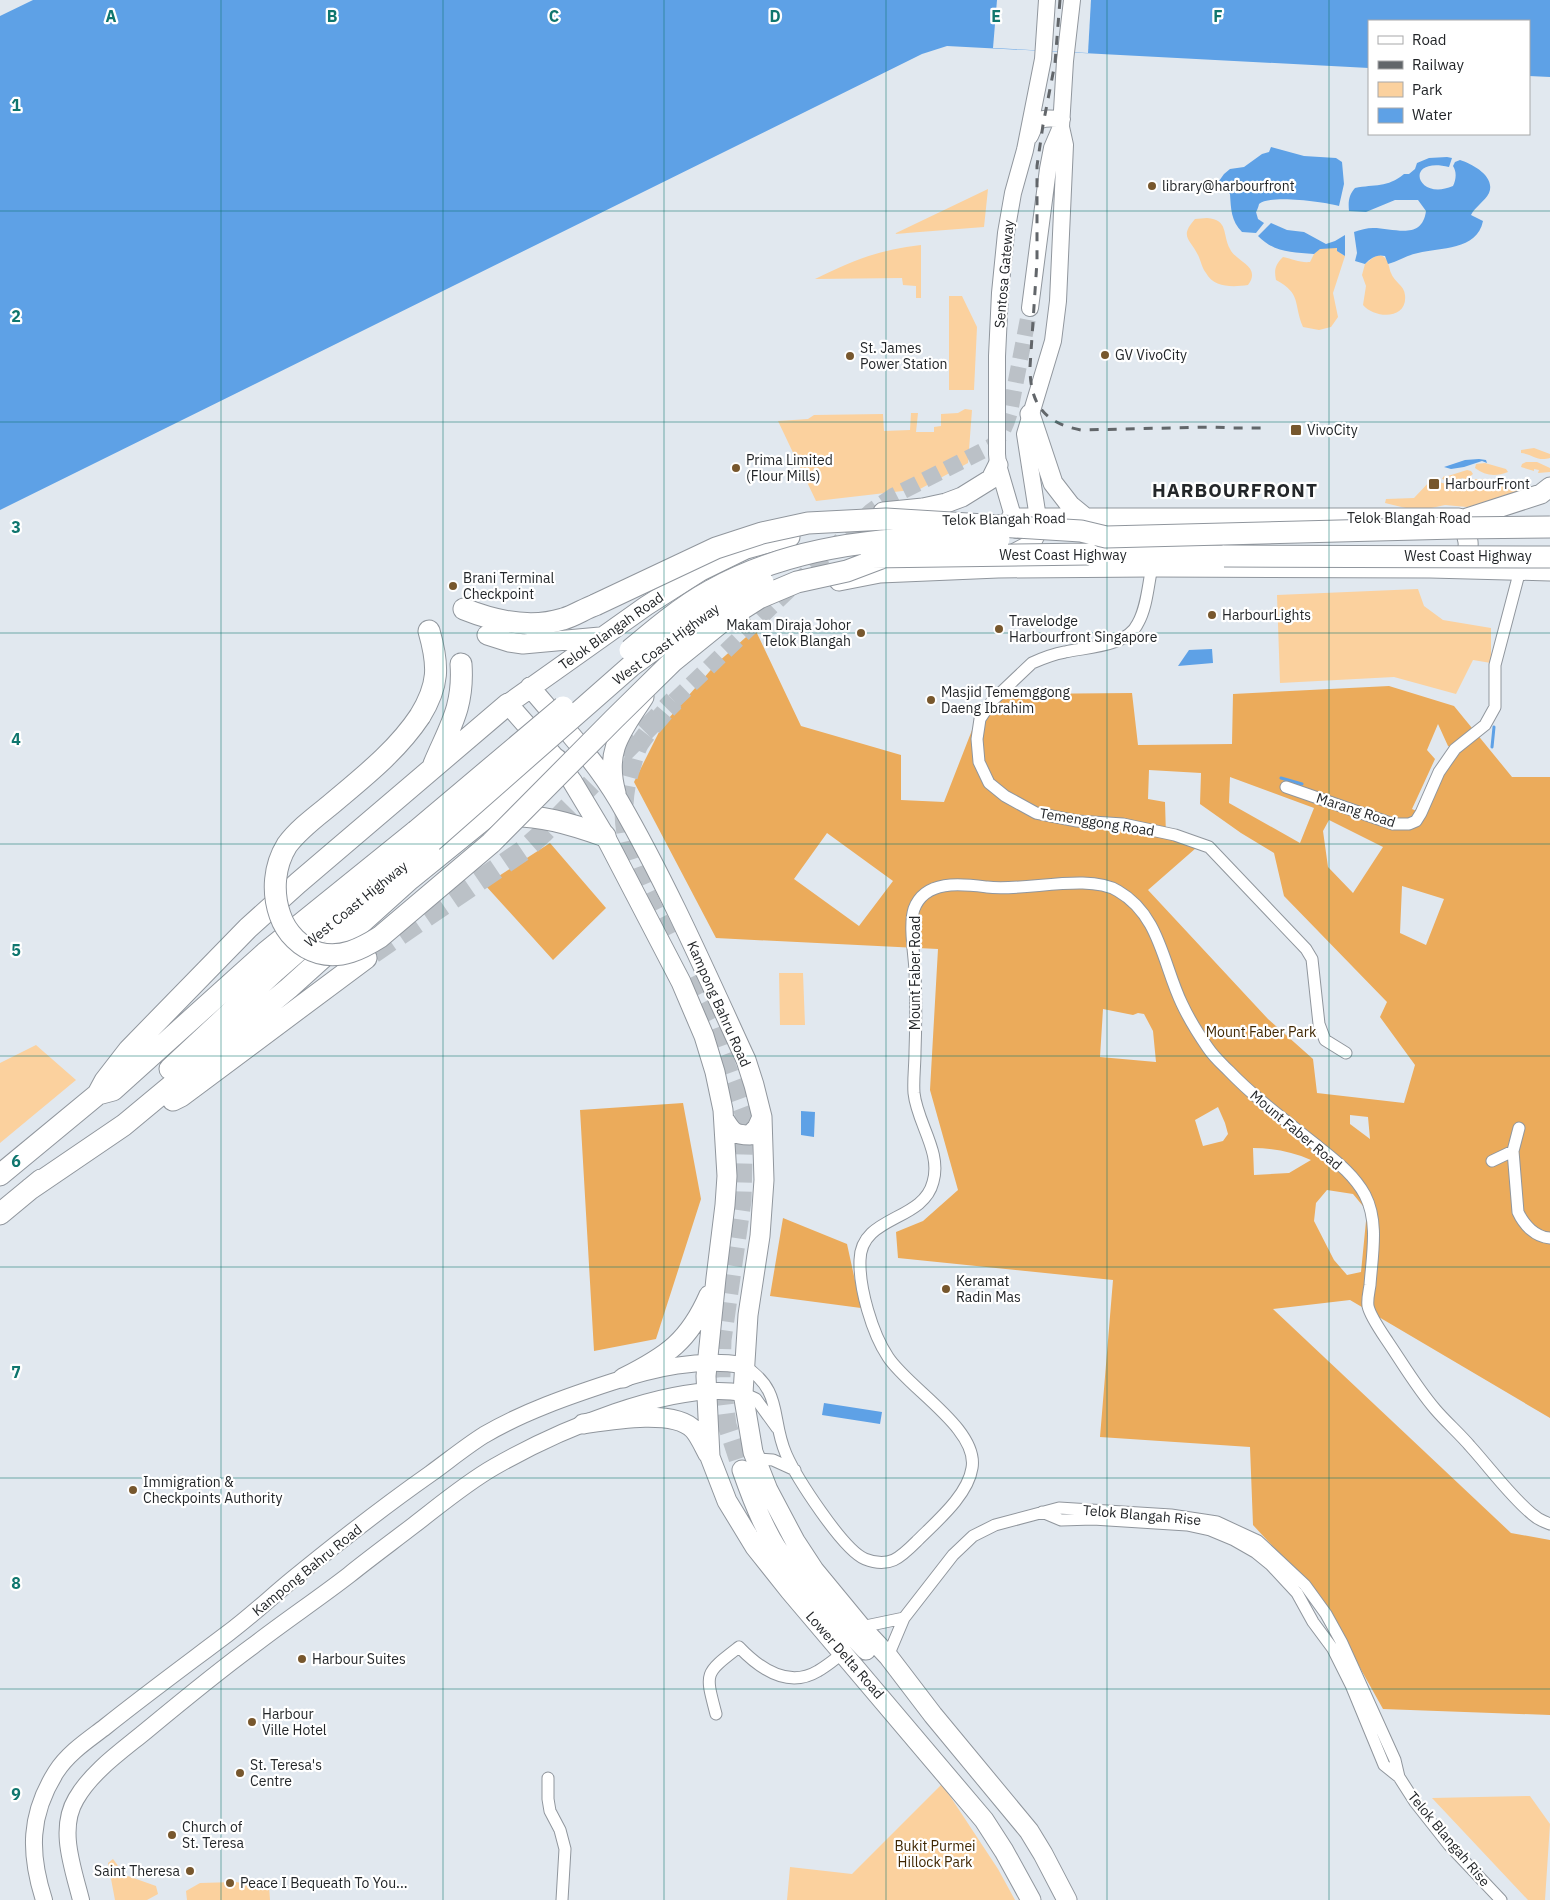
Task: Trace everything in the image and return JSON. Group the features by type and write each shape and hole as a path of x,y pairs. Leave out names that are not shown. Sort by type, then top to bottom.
{"highway":[{"path":"464,609 510,622 536,623 563,619 716,548 762,533 808,523 852,520 917,521 1081,531 1106,536"},
{"name":"West Coast Highway","path":"0,1214 145,1094 275,971 660,625 710,591 733,579 778,562 820,551 882,541 1466,528 1550,528"},
{"name":"West Coast Highway","path":"0,1175 98,1094 113,1090 265,952 424,836 631,666 708,610 753,587 794,570 843,558 860,556 1079,554 1550,557"},
{"path":"429,631 434,649 434,688 420,716 398,746 296,834 283,853 276,877 277,904 284,926 291,935 310,950 333,955 346,953 367,946 380,937 491,843 614,718 673,662 720,623 758,598 797,582 846,571 884,557"},
{"path":"432,769 457,713 462,690 461,664"},
{"path":"98,1094 105,1081 143,1035 248,928 508,704"},
{"path":"30,1189 124,1125 289,988 410,879 489,817 557,760"},
{"path":"489,817 520,816 549,819 605,836"},
{"path":"124,1125 181,1096 366,958"}],"main road":[{"name":"Sentosa Gateway","path":"1047,0 1043,59 1006,233 1000,293 997,356 997,454 998,466 1019,536 1028,545 1052,561 1069,568"},
{"path":"980,569 1028,545 1038,534 1038,518 1025,434 1053,341 1058,301 1065,145 1062,123 1065,61 1072,0"},
{"path":"1025,150 1036,123 1042,119 1062,123"},
{"path":"1030,308 1052,148 1062,123"},
{"path":"1030,414 1053,483 1070,505 1088,518"},
{"path":"809,532 820,524 834,518 923,508 946,503 962,497 992,478 998,466"},
{"path":"1450,568 1464,560 1468,545 1466,531 1460,518 1540,494 1550,487"},
{"name":"Telok Blangah Road","path":"508,704 603,636 682,583 725,558 746,549 809,532 858,524 1014,518 1460,518 1550,520"},
{"path":"557,760 650,687 719,628 745,612 782,596 816,586 880,573 980,569 1152,567 1450,568 1550,571"},
{"path":"487,635 509,642 524,644 603,636"},
{"name":"Kampong Bahru Road","path":"81,1900 68,1842 67,1827 74,1801 82,1788 113,1758 182,1700 457,1492 493,1467 583,1424 662,1399 706,1391 728,1390 743,1393 743,1365 748,1308 760,1236 764,1180 762,1118 754,1085 746,1060 669,895 618,800 578,744 530,687"},
{"path":"618,800 612,771 612,758 616,742 650,687"},
{"name":"Kampong Bahru Road","path":"508,704 557,760 605,836 681,982 704,1036 715,1072 724,1118 727,1176 706,1362 706,1391"},
{"path":"724,1118 731,1130 738,1135 750,1135 762,1118"},
{"path":"623,1378 654,1362 681,1341 702,1311 716,1278"},
{"name":"Kampong Bahru Road","path":"44,1900 35,1860 35,1824 40,1801 57,1770 71,1754 154,1688 240,1625 294,1578 407,1490 484,1436 541,1408 623,1378 679,1365 706,1362 743,1365"},
{"name":"Lower Delta Road","path":"706,1391 710,1458 727,1501 755,1547 984,1820 1004,1851 1031,1900"},
{"path":"743,1393 754,1505 776,1546 800,1579 884,1670 933,1715"},
{"path":"583,1424 631,1418 663,1418 679,1421 694,1430 710,1458"},
{"path":"749,1465 768,1490 795,1541 814,1570 888,1656 933,1715 1029,1831 1044,1854 1066,1899"},
{"path":"154,1688 163,1698 182,1700"}],"street":[{"name":"Temenggong Road","path":"1152,567 1139,623 1132,632 1097,647 1066,651 1040,659 1032,664 992,701 980,719 977,739 979,762 989,783 1005,796 1036,813 1077,821 1131,826 1175,835 1208,847 1306,949 1312,958 1319,1024 1325,1040 1346,1053"},
{"name":"Marang Road","path":"1286,786 1393,824 1400,825 1416,821 1439,772 1449,757 1463,742 1485,725 1495,707 1495,665 1520,570"},
{"name":"Mount Faber Road","path":"743,1365 761,1379 769,1390 776,1408 778,1430 786,1454 818,1506 854,1553 868,1560 882,1563 893,1562 928,1530 967,1486 972,1471 973,1458 970,1447 954,1424 899,1370 886,1353 879,1341 864,1294 860,1265 860,1251 870,1234 876,1228 911,1210 928,1194 933,1184 935,1165 932,1150 918,1113 914,1092 916,998 914,910 921,899 933,889 963,884 1002,889 1092,882 1113,887 1133,900 1147,918 1159,941 1182,1004 1211,1053 1248,1090 1354,1178 1366,1197 1373,1219 1368,1306 1380,1330 1436,1411 1466,1440 1535,1517 1550,1524"},
{"path":"1519,1128 1514,1151 1518,1212 1522,1221 1529,1229 1542,1237 1550,1238"},
{"path":"1492,1161 1514,1151"},
{"name":"Mount Faber Road","path":"743,1393 756,1399 778,1430"},
{"path":"749,1465 773,1460 795,1470"},
{"name":"Telok Blangah Rise","path":"888,1656 904,1618 952,1555 973,1536 995,1525 1060,1508 1171,1515 1217,1522 1258,1541 1305,1584 1326,1614 1342,1642 1395,1760 1399,1777"},
{"name":"Telok Blangah Rise","path":"1042,1512 1061,1520 1187,1525 1216,1532 1255,1552 1297,1593 1313,1622 1333,1649 1351,1685 1384,1765 1399,1777 1415,1802 1449,1844 1500,1900"},
{"path":"1313,1622 1326,1614"},
{"path":"862,1627 904,1618"},
{"path":"716,1714 709,1690 709,1676 717,1664 739,1647 766,1670 791,1678 816,1672 843,1653"},
{"path":"548,1778 548,1804 560,1830 565,1849 562,1900"}],"green space":[{"path":"988,189 984,227 894,234"},
{"path":"1195,219 1214,219 1222,225 1230,249 1250,269 1252,273 1248,285 1224,285 1209,278 1187,234 1190,225"},
{"path":"921,245 921,298 916,298 916,286 903,285 902,278 815,279 866,257"},
{"path":"1320,248 1337,248 1337,251 1345,256 1333,293 1338,317 1331,327 1319,330 1303,327 1293,295 1290,290 1276,280 1275,273 1278,263 1283,257 1310,262"},
{"path":"1379,255 1386,259 1392,276 1403,289 1405,295 1405,303 1401,309 1390,315 1375,313 1363,305 1366,286 1362,275 1365,264"},
{"path":"949,296 962,296 977,327 974,390 949,390"},
{"path":"965,409 972,410 968,463 920,489 816,501 778,421 808,419 814,415 883,414 884,431 910,430 911,413 918,413 916,432 934,432 934,427 941,426 941,414 958,413"},
{"path":"1534,448 1550,454 1550,458 1542,459 1521,453 1521,450"},
{"path":"1526,462 1537,462 1550,468 1550,472 1538,473 1539,470 1534,469 1534,471 1521,467"},
{"path":"1485,463 1506,469 1508,472 1491,475 1475,468 1476,464"},
{"path":"1467,470 1473,474 1464,481 1463,478 1456,480 1457,482 1442,479 1444,476"},
{"path":"1476,479 1504,484 1525,479 1530,485 1530,494 1467,507 1445,505 1418,511 1385,503 1386,499 1414,498 1431,480 1454,486 1463,485"},
{"path":"1418,589 1424,606 1443,620 1491,628 1491,663 1473,660 1456,694 1394,677 1280,683 1277,595"},
{"name":"Mount Faber Park","path":"755,629 801,726 901,755 901,800 944,802 981,707 1018,694 1132,693 1138,745 1232,744 1233,694 1389,686 1454,706 1512,777 1550,777 1550,1418 1350,1300 1273,1309 1511,1533 1550,1540 1550,1715 1383,1709 1321,1598 1253,1525 1250,1447 1100,1437 1113,1280 898,1258 896,1232 923,1221 958,1190 930,1090 938,949 716,938 634,782 662,726 716,664","holes":["1438,724 1448,746 1454,749 1421,813 1412,809 1435,759 1427,750","1149,770 1201,773 1200,804 1241,833 1274,853 1284,896 1387,1002 1380,1017 1415,1065 1404,1103 1317,1093 1313,1059 1268,1019 1148,890 1196,848 1166,836 1165,802 1148,799","1230,777 1314,808 1300,843 1229,803","1329,820 1383,847 1353,893 1328,867 1323,831","827,833 893,881 859,926 794,879","1402,886 1444,899 1426,945 1400,933","1103,1009 1133,1015 1138,1013 1144,1014 1153,1031 1156,1062 1100,1057","1218,1107 1228,1134 1223,1141 1203,1146 1195,1120","1350,1115 1368,1117 1370,1139 1350,1124","1253,1148 1283,1151 1311,1160 1289,1173 1254,1175","1327,1190 1353,1194 1367,1211 1361,1272 1347,1275 1334,1260 1314,1221 1316,1203"]},
{"path":"550,843 606,908 553,960 485,885"},
{"path":"779,973 803,973 805,1025 780,1025"},
{"path":"36,1045 76,1080 0,1143 0,1063"},
{"path":"683,1103 701,1199 656,1339 594,1351 580,1110"},
{"path":"783,1218 847,1244 861,1308 770,1296"},
{"name":"Bukit Purmei Hillock Park","path":"942,1784 998,1869 1015,1900 787,1900 790,1867 852,1874"},
{"path":"1530,1796 1550,1824 1545,1900 1528,1900 1432,1798"},
{"path":"113,1859 125,1875 156,1886 158,1894 147,1900 115,1900 108,1863"},
{"path":"235,1882 269,1886 270,1900 187,1900 186,1891 200,1883"}],"water":[{"path":"33,0 1550,0 1550,77 1530,76 1530,20 1368,20 1368,68 947,46 922,54 0,510 0,16"},
{"path":"1271,147 1304,156 1336,158 1342,162 1344,184 1339,206 1285,199 1265,201 1259,204 1256,212 1258,219 1264,223 1256,233 1242,232 1238,228 1231,210 1230,194 1220,185 1219,181 1230,169 1244,167 1262,154 1269,152"},
{"path":"1429,158 1452,158 1449,167 1434,165 1420,172 1423,184 1430,188 1440,189 1453,186 1456,176 1453,166 1455,162 1460,160 1471,164 1482,172 1489,181 1489,193 1471,215 1483,221 1479,231 1473,238 1466,243 1414,254 1388,264 1385,256 1374,257 1365,264 1355,261 1357,253 1354,232 1371,228 1398,231 1413,230 1419,226 1426,211 1418,200 1395,200 1366,212 1349,211 1349,198 1355,188 1392,182 1404,174 1409,174 1415,169 1417,163"},
{"path":"1271,223 1287,230 1304,232 1326,244 1345,235 1345,256 1337,251 1337,248 1320,249 1314,254 1277,249 1264,242 1258,236"},
{"path":"1465,460 1486,460 1487,463 1482,461 1451,469 1444,467"},
{"path":"1212,649 1213,663 1178,666 1189,650"},
{"path":"801,1111 815,1112 814,1137 801,1135"},
{"path":"824,1403 882,1412 880,1424 822,1415"}],"pier":[{"path":"997,0 1091,0 1088,53 993,48"}],"waterway":[{"path":"1492,747 1494,727"},
{"path":"1281,778 1302,784"}],"tunnel":[{"path":"674,701 871,511 893,496 992,446 1003,431 1010,412 1030,308"},
{"path":"667,936 638,875 626,832 624,810 626,788 637,748 674,701"},
{"path":"373,953 524,850 674,701"},
{"path":"688,979 710,1022 744,1113 742,1201 722,1340 721,1377 727,1425 742,1470"}],"railway":[{"path":"1060,0 1055,63 1037,166 1037,261 1030,367 1036,401 1049,417 1068,427 1081,430 1213,427 1263,428"}],"place":[{"name":"library@harbourfront","path":"1152,186"},
{"name":"GV VivoCity","path":"1105,355"},
{"name":"St. James Power Station","path":"850,356"},
{"name":"VivoCity","path":"1296,430"},
{"name":"Prima Limited (Flour Mills)","path":"736,468"},
{"name":"HarbourFront","path":"1434,484"},
{"name":"Brani Terminal Checkpoint","path":"453,586"},
{"name":"HarbourLights","path":"1212,615"},
{"name":"Travelodge Harbourfront Singapore","path":"999,629"},
{"name":"Makam Diraja Johor Telok Blangah","path":"861,633"},
{"name":"Masjid Tememggong Daeng Ibrahim","path":"931,700"},
{"name":"Keramat Radin Mas","path":"946,1289"},
{"name":"Immigration & Checkpoints Authority","path":"133,1490"},
{"name":"Harbour Suites","path":"302,1659"},
{"name":"Harbour Ville Hotel","path":"252,1722"},
{"name":"St. Teresa's Centre","path":"240,1773"},
{"name":"Church of St. Teresa","path":"172,1835"},
{"name":"Saint Theresa","path":"190,1871"},
{"name":"Peace I Bequeath To You...","path":"230,1883"}],"district":[{"name":"HARBOURFRONT","path":"1235,490"}]}
